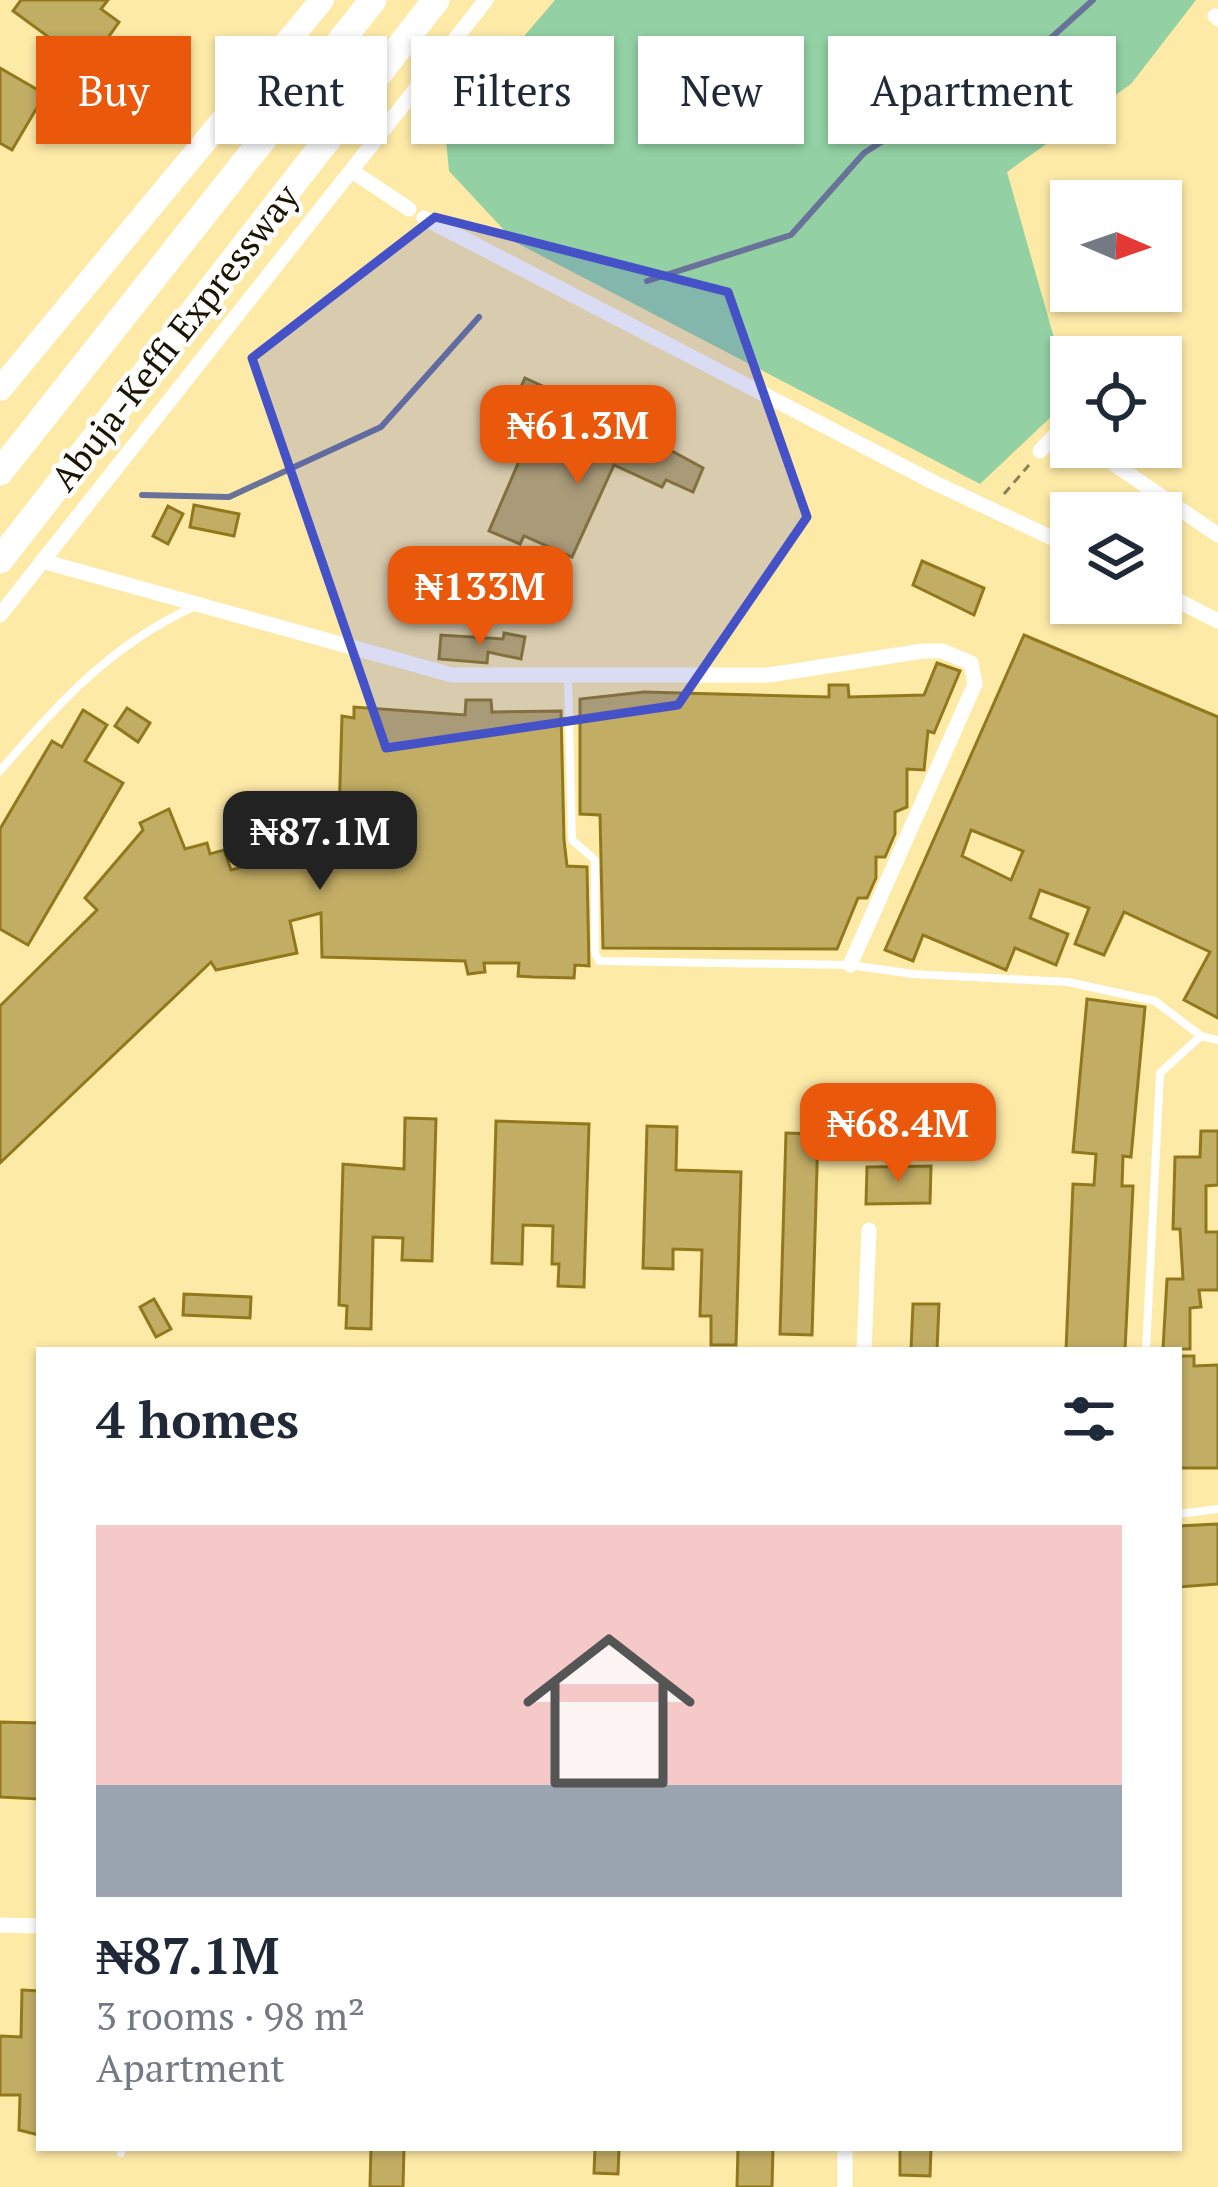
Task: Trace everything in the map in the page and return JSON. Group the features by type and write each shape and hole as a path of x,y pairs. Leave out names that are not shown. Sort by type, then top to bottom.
{"highway":[{"path":"0,389 322,0"},
{"name":"Abuja-Keffi Expressway","path":"0,560 436,0"},
{"name":"Abuja-Keffi Expressway","path":"0,472 10,453 372,2"}],"street":[{"path":"0,615 485,0"},
{"path":"352,171 417,213 1050,538"},
{"path":"1040,451 1050,441"},
{"path":"1120,468 1218,535"},
{"path":"42,561 436,672 568,677 769,675 923,650 971,663 975,684 850,965"},
{"path":"1182,603 1218,621"},
{"path":"864,1347 869,1231"},
{"path":"0,1925 36,1926"},
{"path":"845,2151 845,2187"}],"lane":[{"path":"0,771 82,677 149,627 198,604"},
{"path":"568,677 572,840 595,860 599,962 850,965 913,974 1068,982 1155,1001 1201,1036 1218,1040"},
{"path":"1145,1347 1160,1073 1201,1036"},
{"path":"1182,1514 1218,1509"}],"path":[{"path":"992,510 1040,451"}],"highlighted area":[{"path":"435,217 728,292 807,517 678,705 386,748 252,358"}],"green space":[{"path":"555,0 1196,0 1131,84 1116,95 1116,36 828,36 828,144 1046,144 1007,172 1053,336 1050,418 980,484 515,242 449,171 446,144 614,144 614,36 524,36"}],"building":[{"path":"21,0 108,0 101,9 119,22 109,36 47,36 13,11"},
{"path":"0,68 36,89 36,109 12,150 0,143"},
{"path":"525,378 551,390 542,410 516,398"},
{"path":"585,422 654,455 659,444 703,468 693,492 666,480 662,487 614,465 572,557 524,536 520,544 489,531 526,445 567,462"},
{"path":"194,505 239,514 234,536 190,527"},
{"path":"168,506 183,514 168,544 153,536"},
{"path":"922,561 984,588 974,615 913,585"},
{"path":"504,633 525,637 521,659 488,652 487,663 439,659 441,635 503,639"},
{"path":"1024,635 1218,717 1218,1018 1184,1000 1210,952 1124,912 1104,955 1075,944 1089,908 1040,890 1030,918 1068,934 1056,965 1015,948 1006,970 923,935 913,961 885,950","holes":["971,830 1023,851 1011,880 962,856"]},
{"path":"937,663 960,671 934,733 928,731 924,770 907,769 907,807 895,812 895,834 885,857 876,857 876,878 867,898 858,898 837,949 603,948 600,815 580,814 580,699 644,692 829,697 829,685 848,685 849,697 924,695"},
{"path":"466,700 491,700 492,712 561,711 564,840 567,866 587,867 589,966 575,965 574,978 533,977 518,976 519,963 484,963 485,972 468,974 465,961 322,957 321,913 290,921 297,953 216,970 211,962 0,1163 0,1006 97,910 85,898 143,830 140,823 169,809 185,849 207,843 210,854 224,850 231,870 304,850 307,817 339,817 342,716 354,718 354,707 465,715"},
{"path":"127,708 150,723 138,742 115,726"},
{"path":"83,710 107,725 85,761 123,783 28,945 0,929 0,829 52,741 62,747"},
{"path":"1087,999 1145,1007 1131,1157 1123,1156 1122,1186 1133,1186 1125,1347 1066,1347 1073,1184 1094,1185 1096,1154 1073,1152"},
{"path":"405,1118 436,1119 432,1261 402,1260 403,1238 373,1237 371,1329 346,1328 347,1306 339,1305 343,1164 404,1169"},
{"path":"496,1121 589,1124 584,1287 558,1286 559,1264 552,1264 553,1226 523,1225 522,1264 492,1263"},
{"path":"647,1126 677,1127 676,1170 741,1172 736,1345 711,1345 711,1316 700,1316 702,1250 673,1249 673,1269 643,1268"},
{"path":"1201,1131 1218,1131 1218,1185 1206,1186 1206,1232 1218,1232 1218,1290 1199,1290 1201,1307 1190,1308 1190,1349 1163,1347 1167,1279 1183,1279 1180,1229 1173,1229 1175,1157 1200,1157"},
{"path":"786,1133 818,1134 812,1335 780,1334"},
{"path":"931,1166 930,1203 866,1204 867,1167"},
{"path":"184,1294 251,1297 250,1318 183,1315"},
{"path":"154,1299 171,1329 156,1337 140,1307"},
{"path":"913,1304 939,1304 937,1347 911,1347"},
{"path":"1182,1356 1194,1356 1194,1366 1218,1365 1218,1468 1182,1468"},
{"path":"1218,1524 1218,1584 1182,1587 1182,1526"},
{"path":"0,1722 36,1723 36,1799 0,1797"},
{"path":"22,1990 36,1991 36,2134 19,2130 20,2095 0,2095 0,2036 21,2037"},
{"path":"371,2151 404,2151 403,2187 370,2187"},
{"path":"595,2151 619,2151 618,2174 594,2173"},
{"path":"738,2151 773,2151 772,2187 737,2187"},
{"path":"900,2151 931,2151 930,2176 900,2175"}],"waterway":[{"path":"647,281 791,235 864,153 983,77 1010,75 1093,0"},
{"path":"142,495 229,497 381,427 479,317"}]}
